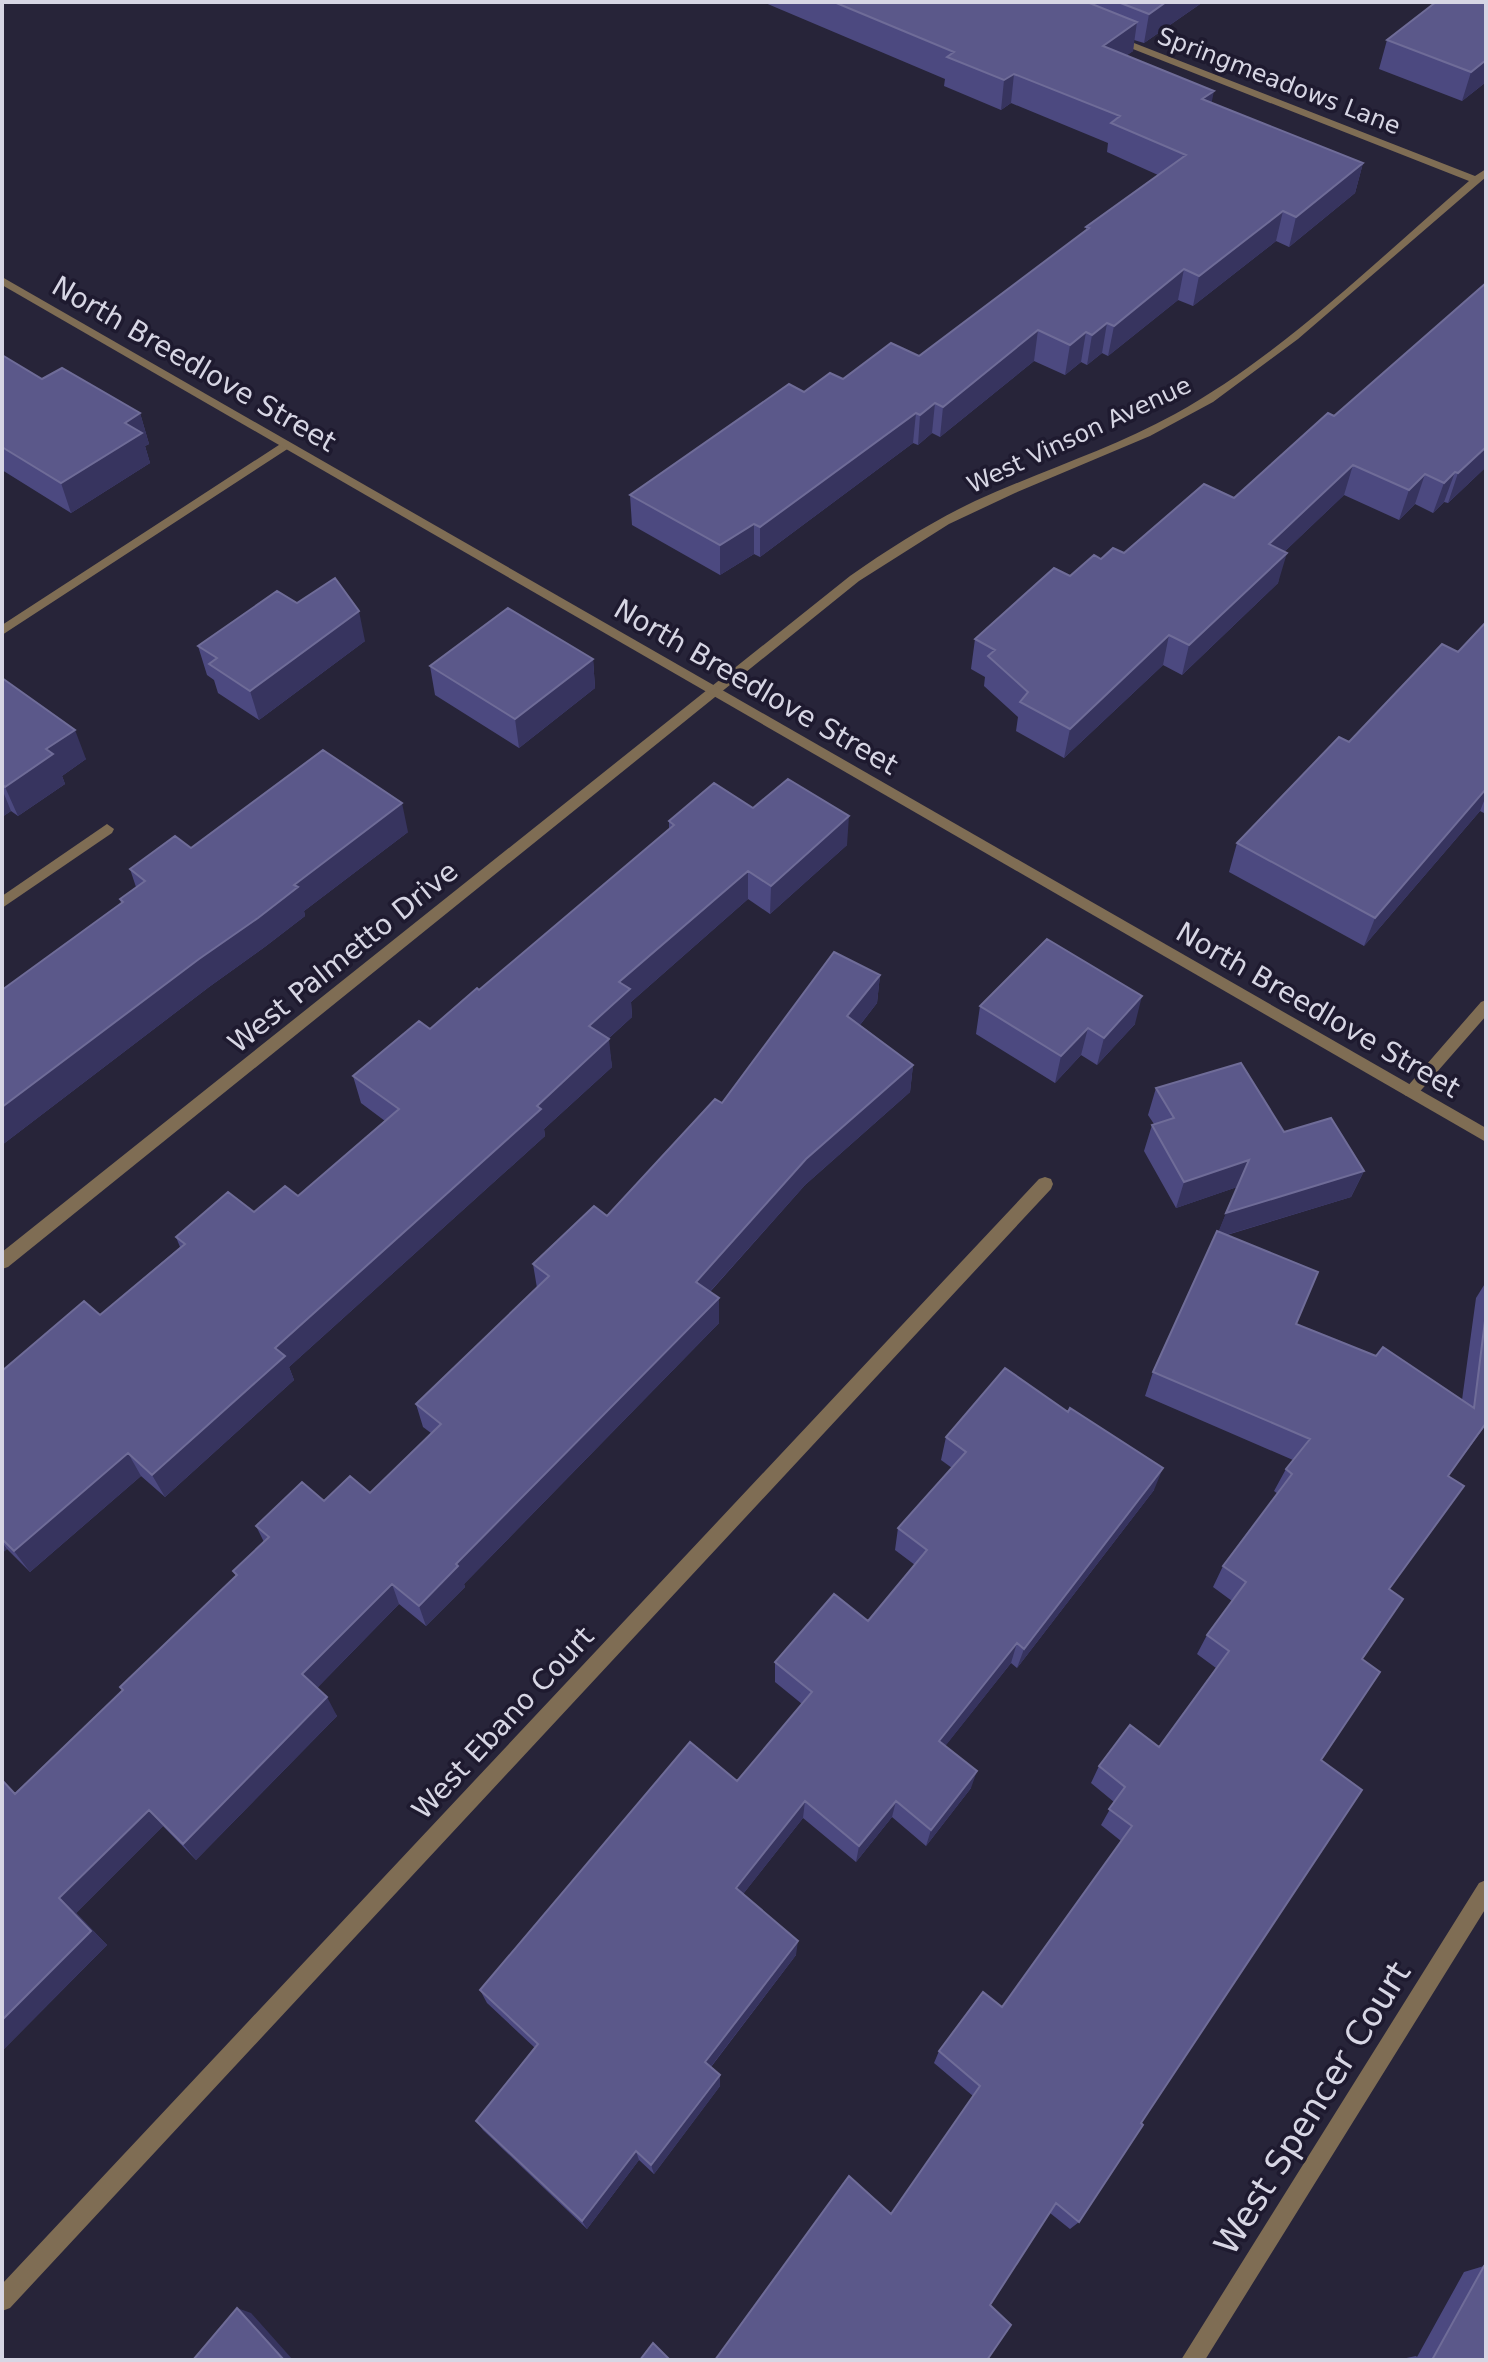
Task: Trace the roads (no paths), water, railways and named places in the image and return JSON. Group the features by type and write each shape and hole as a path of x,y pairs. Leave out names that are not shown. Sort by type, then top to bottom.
{"street":[{"name":"Springmeadows Lane","path":"1095,31 1482,176"},
{"name":"West Vinson Avenue","path":"716,691 804,617 910,540 1034,479 1167,422 1242,378 1482,176"},
{"name":"North Breedlove Street","path":"2,280 1486,1136"},
{"path":"2,631 285,445"},
{"name":"West Palmetto Drive","path":"2,1262 716,691"},
{"path":"2,903 107,829"},
{"path":"1411,1092 1486,1006"},
{"name":"West Ebano Court","path":"2,2300 1045,1184"},
{"name":"West Spencer Court","path":"1192,2360 1486,1890"}]}
